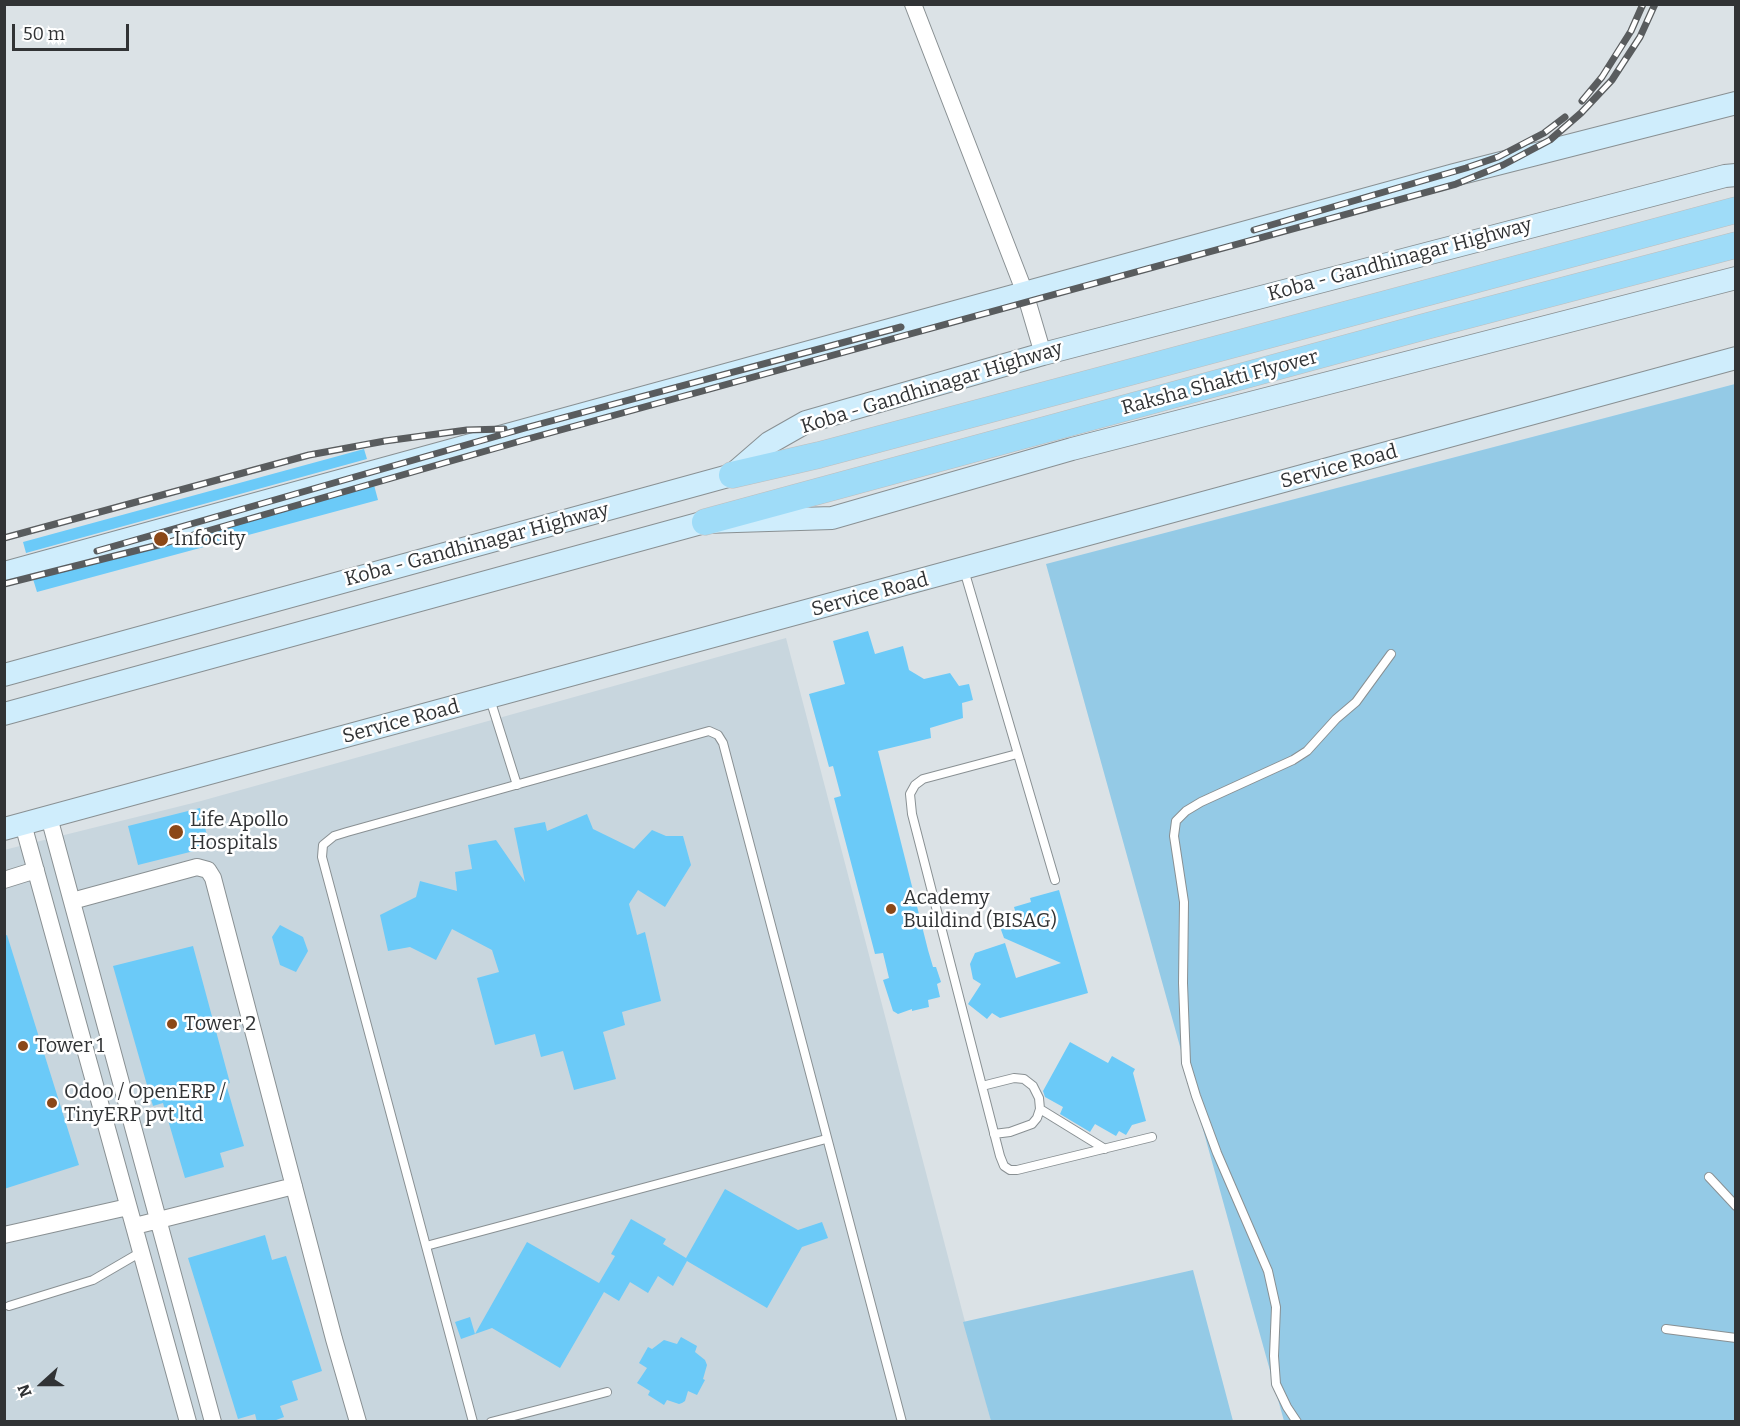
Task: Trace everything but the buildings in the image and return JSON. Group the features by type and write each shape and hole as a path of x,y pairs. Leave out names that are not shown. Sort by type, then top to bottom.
{"main road":[{"path":"4,573 1454,175 1736,103"},
{"name":"Koba - Gandhinagar Highway","path":"4,675 732,475 769,443 806,422 1043,354 1736,175"},
{"name":"Raksha Shakti Flyover","path":"732,475 819,455 1736,210"},
{"name":"Raksha Shakti Flyover","path":"705,522 1415,329 1736,245"},
{"name":"Koba - Gandhinagar Highway","path":"4,714 705,522 832,518 1072,449 1736,278"},
{"name":"Service Road","path":"14,826 1736,358"}],"street":[{"path":"913,4 1025,293 1043,354"},
{"path":"50,817 213,1422"},
{"path":"14,826 36,870 188,1422"},
{"path":"72,901 197,867 208,870 213,878 358,1422"},
{"path":"4,880 36,870"},
{"path":"135,1227 294,1186"},
{"path":"4,1235 128,1207"}],"lane":[{"path":"964,569 1055,880"},
{"path":"1297,1422 1276,1384 1274,1356 1276,1307 1268,1271 1217,1153 1186,1063 1183,984 1184,902 1174,836 1176,821 1186,811 1293,760 1307,751 1361,696 1391,654"},
{"path":"490,698 517,785"},
{"path":"473,1422 322,857 323,845 334,836 347,832 709,731 718,735 723,743 902,1422"},
{"path":"1017,754 923,779 915,785 910,794 912,814 1000,1156 1004,1166 1010,1170 1017,1170 1152,1137"},
{"path":"982,1086 1014,1078 1024,1079 1033,1086 1039,1098 1040,1109 1032,1124 1010,1132 994,1134"},
{"path":"1040,1109 1105,1149"},
{"path":"426,1246 826,1139"},
{"path":"1709,1177 1736,1206"},
{"path":"9,1306 93,1280 142,1252"},
{"path":"1666,1329 1736,1338"},
{"path":"491,1422 607,1392"}],"shaded area":[{"path":"1735,384 1735,1421 1284,1421 1046,564"},
{"path":"786,638 991,1421 5,1421 4,850 201,801"},
{"path":"1193,1270 1233,1421 991,1421 963,1322"}],"railway":[{"path":"1582,101 1602,77 1631,31 1643,4"},
{"path":"4,584 162,544 524,440 1456,184 1503,165 1550,140 1581,113 1612,80 1640,37 1655,4"},
{"path":"1254,230 1498,157 1544,133 1565,117"},
{"path":"97,551 525,428 901,327"},
{"path":"4,538 309,455 385,441 467,430 504,429"}],"place":[{"name":"Infocity","path":"161,539"},
{"name":"Life Apollo Hospitals","path":"176,832"},
{"name":"Academy Buildind (BISAG)","path":"891,909"},
{"name":"Tower 2","path":"172,1024"},
{"name":"Tower 1","path":"23,1046"},
{"name":"Odoo / OpenERP / TinyERP pvt ltd","path":"52,1103"}]}
